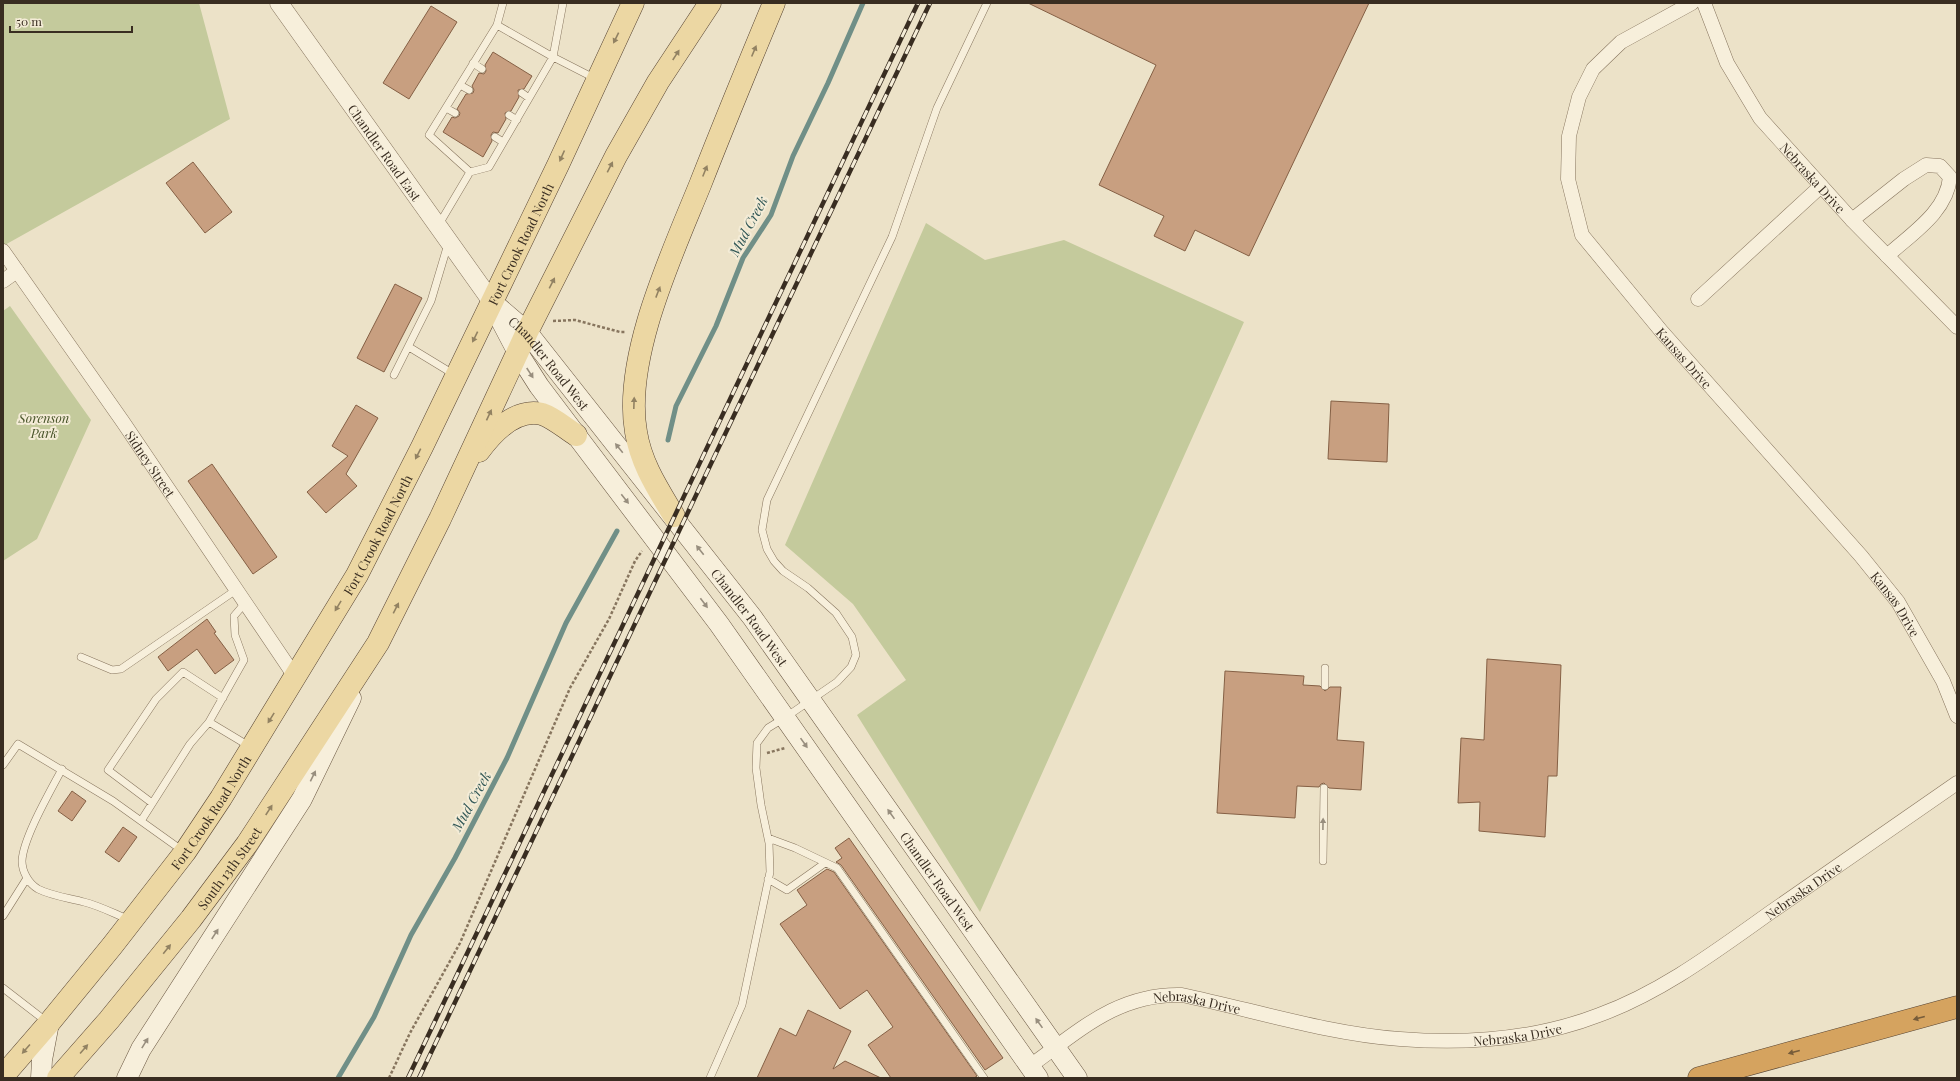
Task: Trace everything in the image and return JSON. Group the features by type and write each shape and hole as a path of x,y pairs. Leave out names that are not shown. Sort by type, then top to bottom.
{"highway":[{"path":"1699,1078 1957,1007"}],"main road":[{"name":"Fort Crook Road North","path":"49,1023 132,921 185,852 296,678 357,574 492,302 558,165 633,3"},
{"path":"127,1078 141,1049 302,799 461,474 531,325 616,156 658,82 710,3"},
{"path":"674,516 648,472 635,431 635,382 640,350 680,234 774,3"},
{"name":"Chandler Road West","path":"492,302 531,325 674,516 752,617 1077,1078"},
{"name":"Chandler Road West","path":"492,302 518,353 539,386 719,624 786,717 1033,1074"},
{"path":"461,474 495,433 506,422 517,416 530,413 542,414 556,421 576,435"},
{"name":"South 13th Street","path":"58,1078 109,1020 191,919 247,844 378,643"},
{"path":"3,1076 49,1023"},
{"path":"41,1078 42,1060 49,1023"}],"street":[{"name":"Chandler Road East","path":"278,3 492,302"},
{"name":"Kansas Drive","path":"1692,3 1621,42 1593,69 1579,97 1569,136 1568,179 1582,235 1662,332 1861,556 1898,602 1943,681 1957,716"},
{"name":"Nebraska Drive","path":"1704,3 1727,63 1760,118 1852,220 1957,327"},
{"path":"1852,220 1904,178 1926,165 1940,166 1950,177 1949,189 1937,211 1887,256"},
{"path":"1698,299 1821,186"},
{"name":"Sidney Street","path":"3,251 123,422 296,678"},
{"path":"3,281 17,271"},
{"name":"Nebraska Drive","path":"1033,1074 1056,1048 1109,1011 1145,998 1164,995 1188,997 1345,1032 1407,1040 1472,1039 1513,1036 1545,1030 1596,1016 1626,1004 1679,975 1957,783"}],"lane":[{"path":"470,172 429,135 497,25 503,3"},
{"path":"438,226 470,172 489,166 553,57 563,3"},
{"path":"710,1078 742,1005 770,872 768,838 761,806 756,768 757,743 768,728 837,682 851,667 856,655 852,636 836,613 808,588 783,571 774,561 767,549 762,530 767,500 892,236 937,108 987,3"},
{"path":"497,25 597,80"},
{"path":"473,63 482,69"},
{"path":"460,85 469,90"},
{"path":"522,93 529,98"},
{"path":"446,108 455,113"},
{"path":"508,115 517,120"},
{"path":"495,137 503,142"},
{"path":"394,375 431,301 449,242"},
{"path":"409,347 456,376"},
{"path":"81,657 112,670 121,669 236,590"},
{"path":"141,821 190,744 209,722 244,660 235,635 234,616 245,603"},
{"path":"1325,668 1325,686"},
{"path":"152,803 108,770 156,699 183,672 223,698"},
{"path":"209,722 252,748"},
{"path":"3,765 18,744 62,769 113,801 185,852"},
{"path":"62,769 33,826 24,852 23,868 27,878 36,888 86,902 132,921"},
{"path":"1323,861 1324,788"},
{"path":"768,838 795,848 836,868 984,1078"},
{"path":"768,878 787,890 794,887 825,863"},
{"path":"3,916 27,878"},
{"path":"3,988 49,1023"}],"path":[{"path":"531,325 554,321 575,320 620,332 646,329"},
{"path":"389,1078 410,1033 460,943 570,688 609,619 635,561 653,536"}],"green space":[{"path":"3,3 199,3 230,119 3,246"},
{"path":"926,223 985,260 1064,240 1244,322 980,912 857,715 906,680 853,604 785,545"},
{"name":"Sorenson Park","path":"10,306 91,420 37,539 3,561 3,311"}],"building":[{"path":"1028,3 1369,3 1249,256 1195,230 1185,251 1154,236 1164,216 1099,185 1156,65"},
{"path":"431,6 457,22 409,99 383,83"},
{"path":"493,52 532,76 524,89 518,90 519,97 511,111 505,113 506,119 498,133 493,132 491,135 492,141 483,157 443,132 452,117 455,118 459,116 460,113 457,109 466,94 473,93 474,90 472,86 479,73 484,74 486,71 485,65"},
{"path":"193,162 232,212 205,233 166,183"},
{"path":"395,284 422,298 384,372 357,358"},
{"path":"1331,401 1389,404 1387,462 1328,459"},
{"path":"356,405 378,418 346,474 357,486 326,513 307,492 348,456 332,446"},
{"path":"212,464 277,557 253,574 188,481"},
{"path":"207,619 216,632 214,633 234,660 215,674 197,649 168,671 158,657"},
{"path":"1487,659 1561,665 1557,776 1548,776 1545,837 1479,831 1480,802 1458,803 1461,738 1484,740"},
{"path":"1225,671 1304,676 1303,685 1320,686 1325,691 1330,687 1341,687 1337,740 1364,742 1361,790 1329,788 1324,783 1319,787 1297,786 1295,818 1217,813"},
{"path":"72,791 86,801 72,821 58,811"},
{"path":"123,827 137,837 119,862 105,852"},
{"path":"849,838 1003,1058 985,1070 841,865 836,862 842,858 835,848"},
{"path":"827,869 834,872 977,1076 974,1078 891,1078 868,1045 893,1027 867,990 840,1009 780,924 807,905 797,890"},
{"path":"808,1010 851,1031 833,1069 845,1061 881,1078 757,1078 780,1028 796,1036"}],"waterway":[{"name":"Mud Creek","path":"668,440 676,406 716,326 743,258 771,215 793,156 828,83 863,3"},
{"name":"Mud Creek","path":"338,1078 374,1017 411,935 455,858 507,758 566,623 617,531"}],"railway":[{"path":"408,1078 918,3"},
{"path":"419,1078 930,3"}]}
